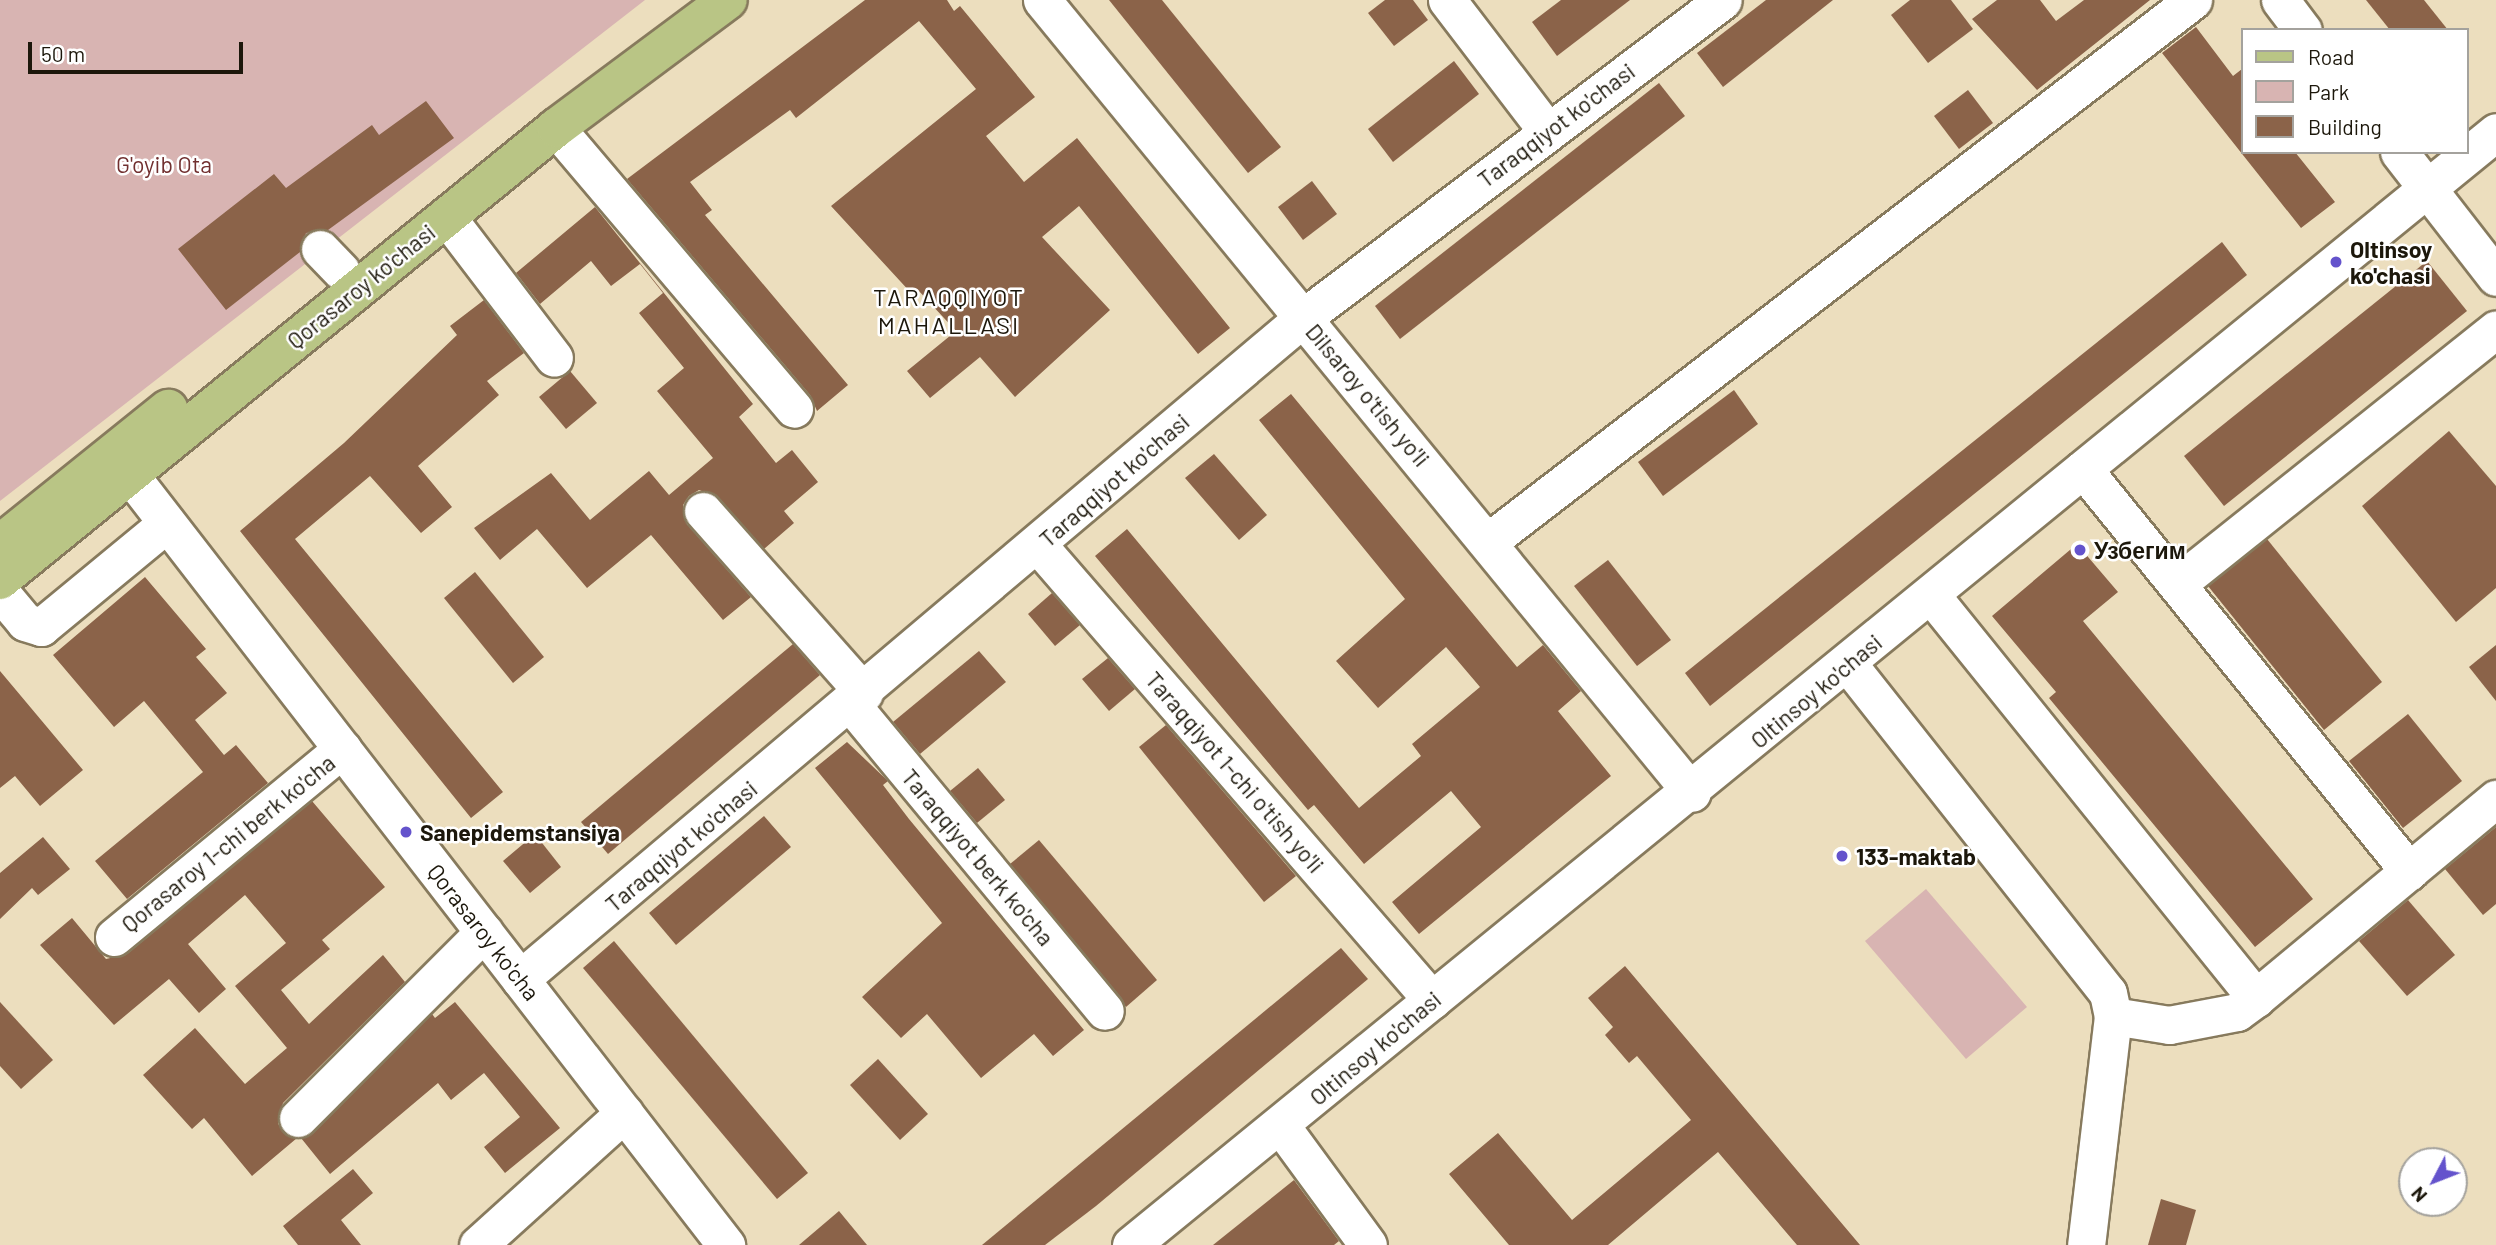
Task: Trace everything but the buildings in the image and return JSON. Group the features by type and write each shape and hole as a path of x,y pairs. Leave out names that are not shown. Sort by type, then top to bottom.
{"main road":[{"name":"Qorasaroy ko'chasi","path":"0,580 330,260 686,0"},
{"name":"Qorasaroy ko'chasi","path":"0,544 121,464 446,216 556,128 728,0"}],"street":[{"name":"Dilsaroy o'tish yo'li","path":"1042,0 1489,541 1692,793"},
{"path":"1447,0 1547,131"},
{"name":"Taraqqiyot ko'chasi","path":"520,979 858,699 1304,317 1723,0"},
{"path":"1489,541 2193,0"},
{"path":"2280,0 2301,28"},
{"path":"556,128 794,409"},
{"name":"Oltinsoy ko'chasi","path":"1131,1245 1692,793 2496,132"},
{"path":"2400,154 2496,277"},
{"path":"446,216 555,358"},
{"path":"2176,584 2496,329"},
{"name":"Qorasaroy ko'cha","path":"121,464 726,1245"},
{"path":"2083,469 2409,871"},
{"name":"Taraqqiyot berk ko'cha","path":"703,511 858,699 1105,1011"},
{"path":"0,592 25,622 41,627 167,523"},
{"name":"Taraqqiyot 1-chi o'tish yo'li","path":"1038,545 1432,1000"},
{"path":"1931,594 2256,998"},
{"path":"1848,664 2108,993 2113,1016 2085,1245"},
{"name":"Qorasaroy 1-chi berk ko'cha","path":"114,937 342,749"},
{"path":"2113,1016 2169,1026 2237,1012 2496,799"},
{"path":"298,1118 484,932"},
{"path":"478,1245 624,1113"},
{"path":"1281,1126 1367,1245"}],"green space":[{"name":"G'oyib Ota","path":"0,0 645,0 0,501"},
{"path":"1926,889 2027,1007 1966,1059 1865,941"}],"place":[{"name":"Oltinsoy ko'chasi","path":"2336,262"},
{"name":"Узбегим","path":"2080,550"},
{"name":"Sanepidemstansiya","path":"406,832"},
{"name":"133-maktab","path":"1842,856"}],"district":[{"name":"TARAQQIYOT MAHALLASI","path":"949,311"}]}
